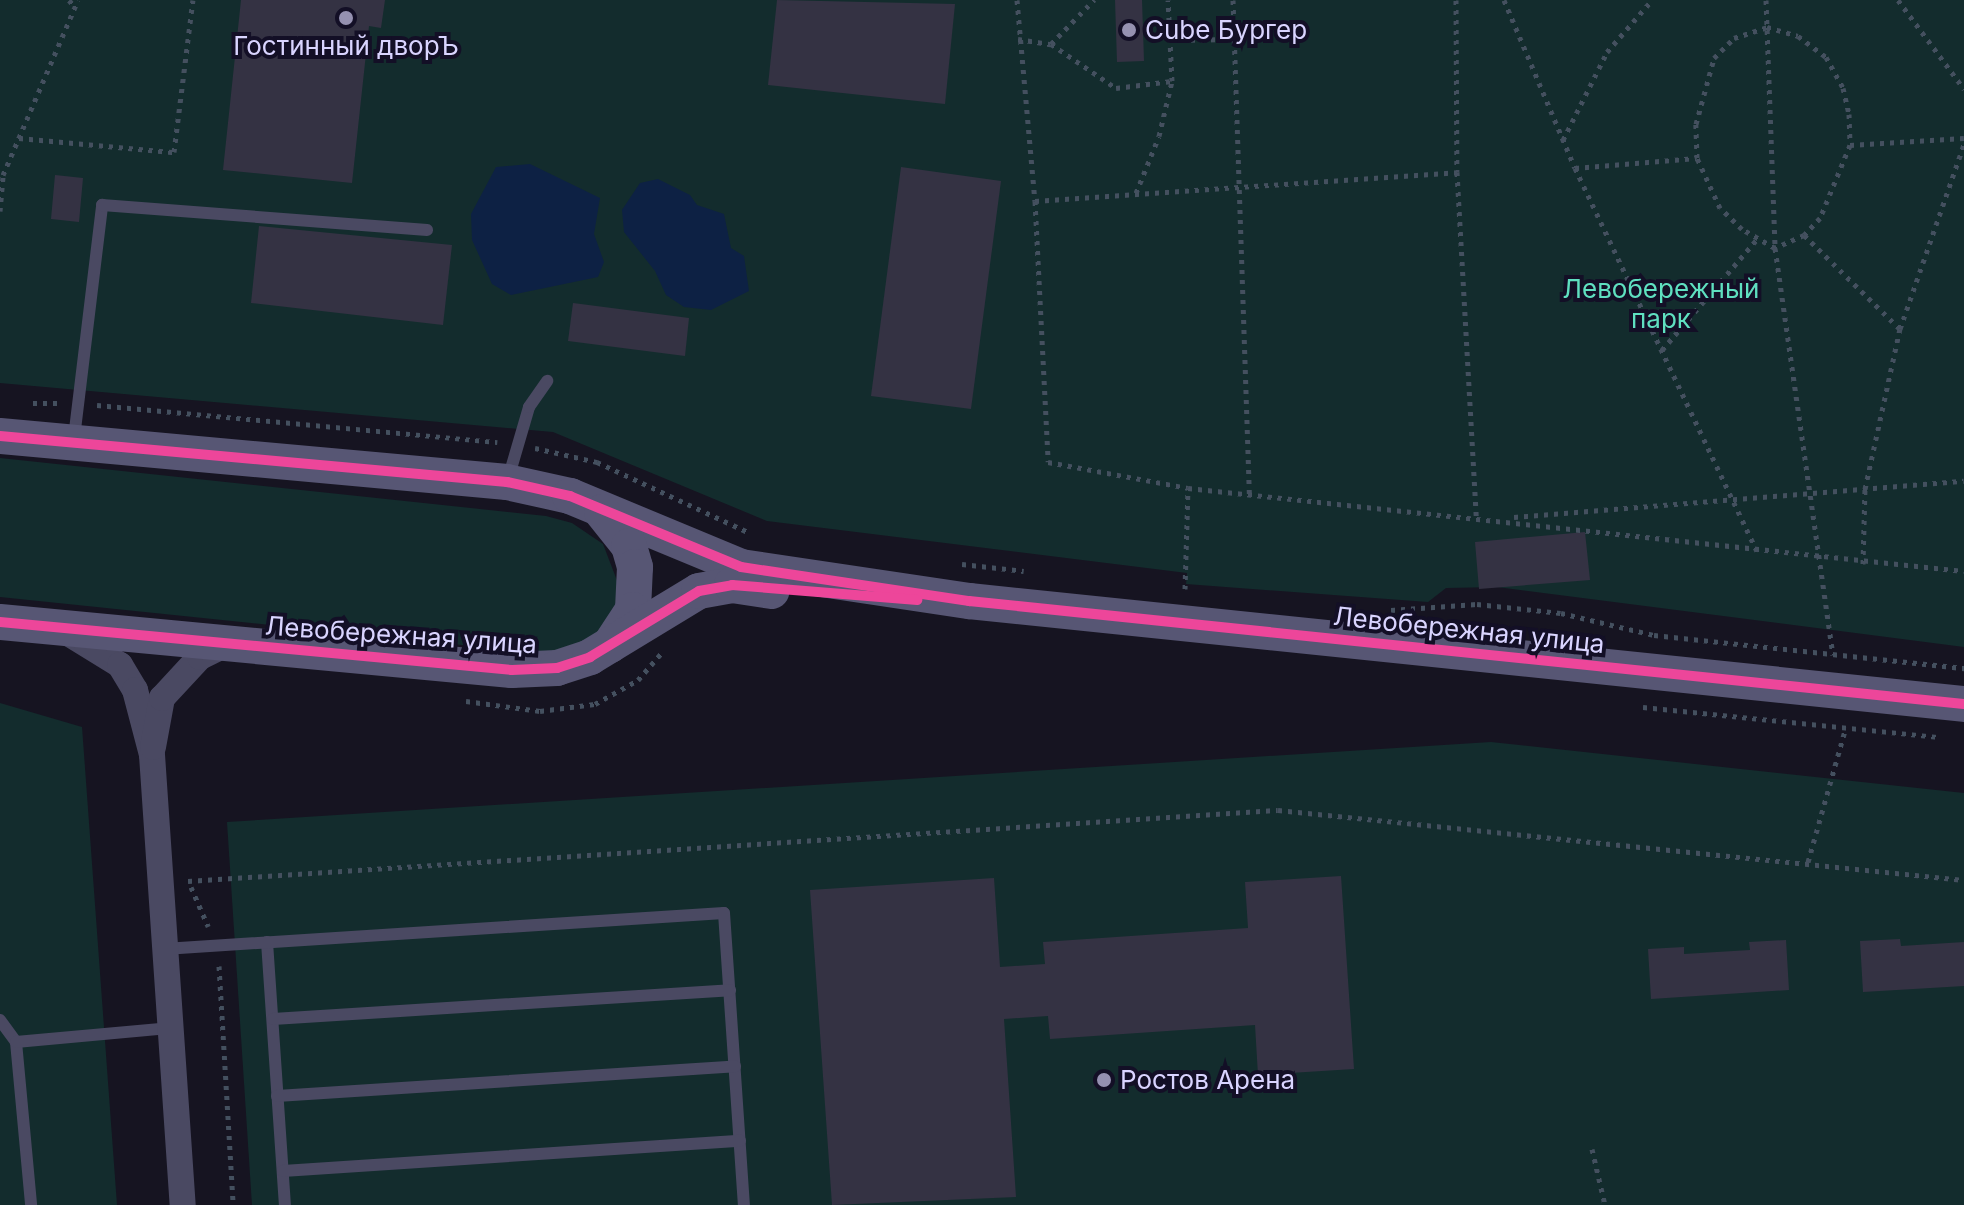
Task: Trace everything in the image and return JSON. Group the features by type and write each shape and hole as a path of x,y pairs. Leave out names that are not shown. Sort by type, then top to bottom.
{"main road":[{"name":"Левобережная улица","path":"0,436 507,482 570,496 602,512 741,567 969,601 1964,704"},
{"path":"602,512 629,546 637,588 628,620 609,646"},
{"name":"Левобережная улица","path":"0,622 512,670 557,668 643,630 668,606 699,591 732,585 879,600 969,601"}],"street":[{"path":"58,627 120,665 135,690 152,755 183,1205"},
{"path":"152,755 162,698 200,657 227,644"}],"lane":[{"path":"73,441 82,403 102,205 427,230"},
{"path":"507,482 529,407 547,381"},
{"path":"164,949 724,913 744,1205"},
{"path":"267,942 285,1205"},
{"path":"273,1019 730,990"},
{"path":"0,1020 16,1042 31,1205"},
{"path":"16,1042 171,1028"},
{"path":"277,1096 735,1066"},
{"path":"283,1171 740,1141"}],"path":[{"path":"0,211 3,175 76,3 69,0"},
{"path":"19,138 174,152 193,0"},
{"path":"1017,0 1018,39 1035,201 1048,462 1188,488 1502,518 1757,551 1819,555 1863,564 1964,571"},
{"path":"1051,44 1094,0"},
{"path":"1136,193 1159,136 1172,81 1168,0"},
{"path":"1233,0 1249,494"},
{"path":"1456,0 1457,172 1476,516"},
{"path":"1504,0 1575,168 1757,551"},
{"path":"1563,140 1607,52 1652,0"},
{"path":"1766,0 1775,248 1807,495 1819,555 1838,691 1847,728 1808,862"},
{"path":"1898,0 1964,89"},
{"path":"1767,27 1798,36 1826,57 1843,88 1850,145 1838,183 1804,235 1775,248 1757,239 1720,208 1697,158 1699,103 1714,58 1734,38 1767,27"},
{"path":"1018,39 1051,44 1116,88 1172,81"},
{"path":"1171,40 1234,39"},
{"path":"1850,145 1964,141 1900,329 1865,489 1863,564"},
{"path":"1575,168 1697,158"},
{"path":"0,166 3,175"},
{"path":"1035,201 1457,172"},
{"path":"1804,235 1900,329"},
{"path":"1662,350 1757,239"},
{"path":"27,403 82,403 516,444 597,462 758,537"},
{"path":"1502,518 1964,481"},
{"path":"1185,589 1188,488"},
{"path":"949,563 1028,571"},
{"path":"1169,587 1200,590"},
{"path":"1380,611 1477,604 1561,613 1654,635 1964,668"},
{"path":"461,701 540,711 595,704 638,680 668,646"},
{"path":"1639,706 1951,738"},
{"path":"188,881 1278,810 1964,880"},
{"path":"1592,1149 1605,1205"}],"green space":[{"name":"Левобережный парк","path":"0,0 1964,0 1964,647 1497,587 1446,588 1428,602 1186,584 1187,573 767,521 553,432 0,383"},
{"path":"0,458 546,516 572,523 603,544 621,591 606,630 569,656 0,597"},
{"path":"0,703 82,727 117,1205 0,1205"},
{"name":"Ростов Арена","path":"1491,742 1964,793 1964,1205 252,1205 227,822"}],"water":[{"path":"530,164 600,198 594,234 604,262 598,277 511,295 492,284 472,240 471,214 496,167"},
{"path":"658,179 690,195 697,205 724,214 731,248 744,256 749,291 711,310 684,307 666,295 655,271 624,232 622,210 640,183"}],"building":[{"path":"241,0 385,0 381,28 369,26 352,183 223,170"},
{"path":"777,0 955,4 945,104 768,85"},
{"name":"Cube Бургер","path":"1115,0 1142,0 1144,61 1117,62"},
{"path":"901,167 1001,181 971,409 871,396"},
{"path":"55,175 83,178 79,222 51,219"},
{"path":"259,226 452,245 443,325 251,303"},
{"path":"573,303 689,318 685,356 568,341"},
{"path":"1585,532 1590,580 1479,589 1475,542"},
{"path":"1341,876 1354,1069 1258,1075 1255,1025 1050,1039 1048,1016 1004,1019 1016,1197 832,1205 810,890 994,878 1000,967 1045,964 1043,942 1248,928 1245,882"},
{"path":"1900,939 1901,946 1964,942 1964,986 1863,992 1860,941"},
{"path":"1786,940 1789,990 1651,999 1648,949 1684,947 1684,954 1750,950 1749,942"}],"cycle path":[{"path":"0,436 507,482 570,496 741,567 969,601 1964,704"},
{"path":"0,622 512,670 557,668 590,657 699,591 732,585 917,600"}],"place":[{"name":"Гостинный дворЪ","path":"346,18"},
{"name":"Cube Бургер","path":"1129,30"},
{"name":"Ростов Арена","path":"1104,1080"}]}
